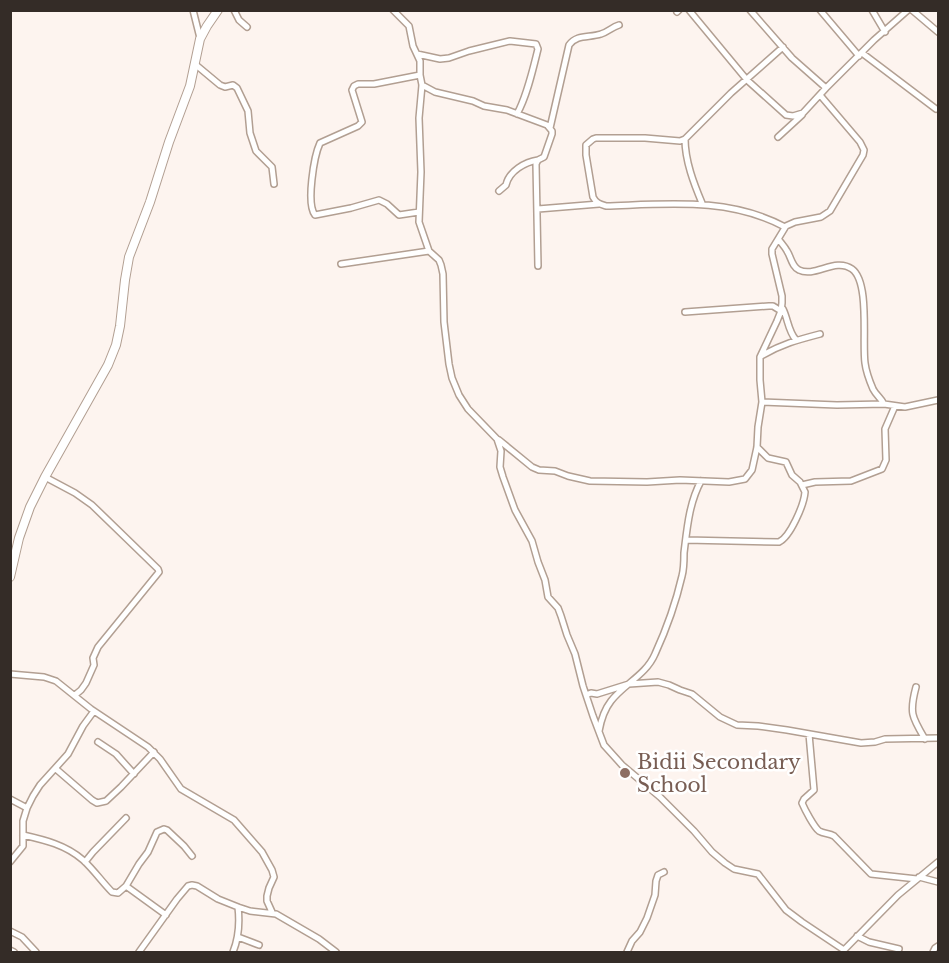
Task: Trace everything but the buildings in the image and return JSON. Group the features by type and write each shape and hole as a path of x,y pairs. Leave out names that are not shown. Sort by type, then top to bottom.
{"main road":[{"path":"10,578 25,520 45,477 108,365 116,345 129,257 190,86 200,39 218,10"}],"street":[{"path":"193,10 200,39"},
{"path":"234,10 239,20 247,27"},
{"path":"393,10 409,26 412,44 421,67 420,227 429,251 439,260 443,274 444,322 449,364 455,387 468,409 497,439 532,467 590,481 729,482 745,479 752,470 762,402 761,356 782,309 782,296 772,249 785,227 790,223 821,217 830,211 863,156 864,150 860,142 820,95"},
{"path":"689,10 747,80 786,115 793,116 803,113"},
{"path":"750,10 792,58 826,88"},
{"path":"820,10 860,55 936,109"},
{"path":"872,10 885,32"},
{"path":"778,137 860,55 910,10 939,32"},
{"path":"499,191 506,185 512,172 544,157 552,134 550,128 569,45 575,39 600,35 612,27 619,26"},
{"path":"417,54 440,59 510,41 536,44 538,49 524,100 517,114"},
{"path":"599,204 593,197 589,180 586,145 589,141 596,138 680,141 685,139 728,96 783,47"},
{"path":"195,65 220,85 225,87 233,85 237,88 248,111 250,133 256,151 272,167 274,184"},
{"path":"419,212 399,215 379,200 315,215 312,211 311,189 319,144 362,122 352,90 354,86 420,75"},
{"path":"422,85 435,92 517,114 550,128"},
{"path":"685,139 691,174 702,203"},
{"path":"538,160 536,164 538,266"},
{"path":"538,209 599,204 606,206 702,203 751,212 785,227"},
{"path":"778,240 785,247 794,266 800,271 814,272 822,267 845,266 857,274 861,283 864,306 866,370 873,389 884,404"},
{"path":"341,264 429,251"},
{"path":"685,312 774,306 782,309 790,332 796,340"},
{"path":"761,356 778,346 820,334"},
{"path":"762,402 905,406 939,400"},
{"path":"802,485 815,482 851,481 882,469 886,460 885,429 896,406"},
{"path":"497,439 501,451 500,467 503,477 515,510 532,540 546,582 548,597 558,608 604,745 613,756 660,796 712,852 734,869 758,874 786,910 843,951 898,895 939,862"},
{"path":"686,540 782,541 787,535 802,509 805,492 802,485 792,475 786,462 768,458 757,447"},
{"path":"45,477 92,505 159,572 98,647 93,658 94,665 86,683 75,695"},
{"path":"598,732 601,720 611,701 639,676 654,656 683,575 690,512 700,481"},
{"path":"10,674 50,679 65,687 94,711 154,752 181,789 234,820 267,859 274,877 267,892 267,901 272,912"},
{"path":"586,695 629,684 658,682 695,695 712,711 737,725 758,726 861,743 885,739 939,738"},
{"path":"916,687 912,715 925,738"},
{"path":"10,862 23,846 23,821 40,784 68,754 94,711"},
{"path":"809,734 814,790 802,803 816,827 834,836 871,874 939,882"},
{"path":"98,742 116,754 134,774"},
{"path":"56,769 97,803 106,801 154,752"},
{"path":"10,799 27,808"},
{"path":"86,862 126,818"},
{"path":"23,835 63,847 86,862 112,892 118,893 126,886 160,830 164,828 167,830 192,856"},
{"path":"627,952 647,918 655,895 658,875 664,872"},
{"path":"139,952 184,891 192,885 238,907 272,912 319,939 336,952"},
{"path":"126,886 166,915"},
{"path":"233,952 240,921 238,907"},
{"path":"10,931 22,938 36,952"},
{"path":"857,936 869,942 898,949"},
{"path":"238,937 259,945"},
{"path":"933,952 939,946"}],"place":[{"name":"Bidii Secondary School","path":"625,773"}]}
